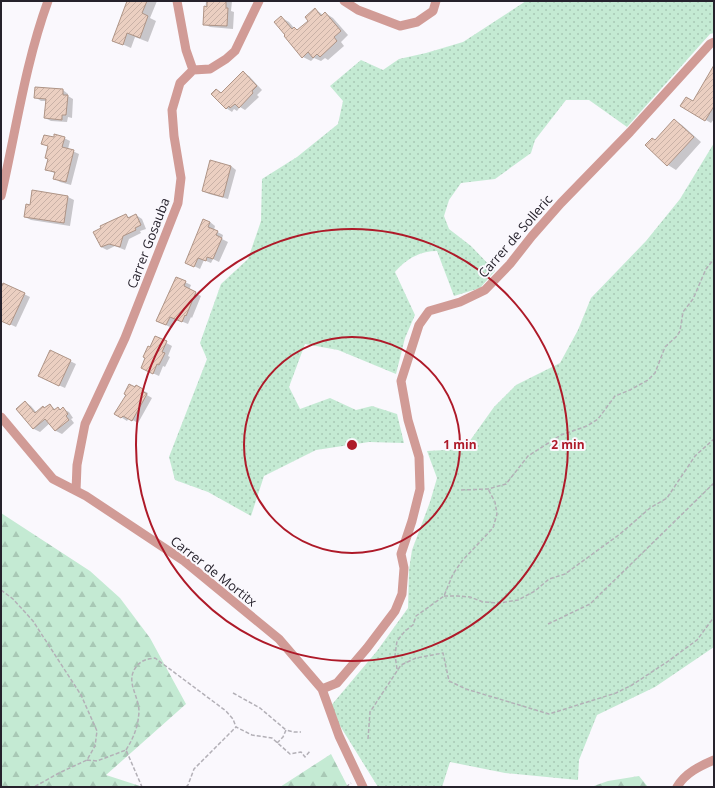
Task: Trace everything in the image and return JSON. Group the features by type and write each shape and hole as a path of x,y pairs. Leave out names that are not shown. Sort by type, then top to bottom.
{"street":[{"path":"1,196 20,104 39,26 48,1"},
{"path":"176,1 186,50 193,70 210,69 226,59 235,51 259,1"},
{"path":"344,1 358,10 400,26 417,22 432,11 436,1"},
{"name":"Carrer de Solleric","path":"322,689 337,683 367,648 396,611 402,594 404,568 402,554 420,489 419,457 408,420 402,381 419,325 429,311 460,302 485,290 510,264 532,236 562,203 630,132 710,44 714,42"},
{"name":"Carrer Gosauba","path":"76,491 77,465 85,424 125,338 178,203 181,178 174,136 172,110 180,82 193,70"},
{"name":"Carrer de Mortitx","path":"1,417 53,479 86,496 184,561 279,639 322,689 338,736 364,787"},
{"path":"677,787 680,781 697,768 714,760"}],"path":[{"path":"460,490 488,489 506,484 528,456 561,435 587,426 598,419 615,396 630,390 648,380 655,374 665,347 680,331 682,312 693,299 706,269 714,259"},
{"path":"444,596 470,597 483,602 500,603 518,600 535,590 549,579 565,574 620,534 650,508 668,498 696,456 714,439"},
{"path":"548,624 590,604 714,483"},
{"path":"397,670 395,655 397,641 405,631 413,625 416,616 444,596 453,574 462,561 493,528 497,514 495,502 488,489"},
{"path":"1,590 13,599 33,621 81,695 97,731 95,746 88,760"},
{"path":"368,739 370,712 401,665 416,658 443,653 449,681 466,689 549,714 616,694 632,685 697,640 714,617"},
{"path":"34,787 58,773 88,760 97,761 126,750 135,734 139,712 138,700 132,684 132,674 139,664 145,660 155,658 226,711 236,727 252,735 272,738 290,754 301,752 305,757 310,751"},
{"path":"233,693 260,708 286,730 301,732"},
{"path":"186,787 194,769 236,727"},
{"path":"277,742 286,730"},
{"path":"126,750 142,787"}],"green space":[{"path":"526,1 714,1 714,33 710,34 627,127 589,100 566,100 535,140 531,153 495,179 461,183 449,200 444,216 449,229 471,246 495,271 480,288 454,296 437,251 419,254 399,267 395,272 415,315 405,338 396,374 338,350 305,344 289,387 300,409 330,398 356,410 372,406 397,414 404,443 369,442 316,450 264,476 251,516 208,492 175,480 169,457 207,359 200,343 221,284 248,259 261,221 262,179 297,157 338,124 343,101 330,86 361,60 383,70 399,59 463,42"},
{"path":"714,143 714,647 655,687 597,715 579,760 578,780 505,773 450,762 442,787 378,787 329,708 377,651 408,608 409,570 412,550 430,502 437,478 427,451 464,449 494,407 516,385 560,363 578,330 591,298 646,241 680,199"},
{"path":"1,513 90,571 120,598 150,638 186,704 106,775 143,787 1,787"},
{"path":"331,754 348,787 280,787"},
{"path":"639,776 648,787 591,787 608,781"}],"building":[{"path":"127,1 147,1 142,13 148,16 140,38 127,33 123,45 112,41"},
{"path":"207,1 226,1 226,8 228,8 227,26 203,25 204,6 207,7"},
{"path":"315,8 321,16 325,12 341,31 334,37 337,41 320,57 317,54 313,58 308,52 302,58 274,22 281,16 292,29 294,27 297,30 308,21 305,17"},
{"path":"714,65 714,106 705,121 680,106 686,97 693,101"},
{"path":"243,71 257,86 252,91 253,93 239,108 235,104 226,109 211,94 216,89 221,93"},
{"path":"35,87 63,89 63,95 68,95 66,115 62,115 62,120 44,118 46,99 34,98"},
{"path":"674,119 694,137 667,166 645,145 652,138 655,140"},
{"path":"54,134 65,137 62,147 74,150 66,182 53,179 55,172 45,170 48,159 45,158 48,146 41,144 44,135 54,137"},
{"path":"210,160 231,166 223,197 202,191"},
{"path":"32,190 68,196 64,223 24,217 26,204 30,205"},
{"path":"126,214 128,218 136,214 141,225 135,228 136,230 123,236 120,247 109,244 101,247 93,232 101,228 100,226"},
{"path":"203,219 210,222 208,227 218,231 216,235 222,238 213,259 207,257 206,261 198,258 194,267 185,263"},
{"path":"176,277 186,281 184,286 196,292 182,322 170,317 166,325 156,321"},
{"path":"3,283 25,293 10,325 1,321 1,288"},
{"path":"155,336 167,341 162,352 165,353 159,365 157,364 153,374 141,368 145,358 143,357"},
{"path":"50,350 71,360 59,386 38,376"},
{"path":"129,384 135,387 136,385 143,389 142,391 147,394 132,421 123,416 121,418 114,414 126,395 124,394"},
{"path":"25,401 35,413 43,406 44,408 50,404 54,410 58,407 60,410 63,407 68,414 66,416 69,420 55,431 45,419 33,429 16,409"}]}
